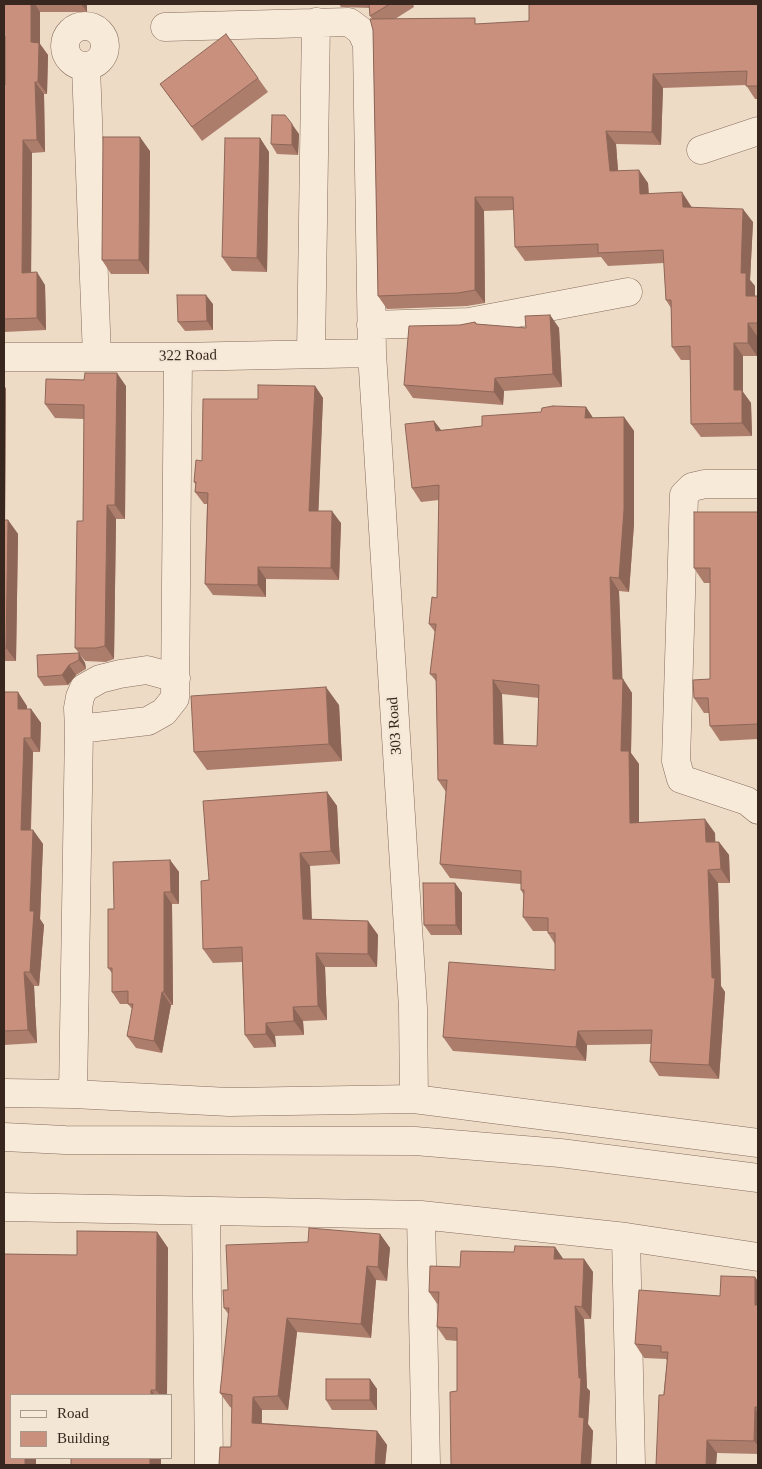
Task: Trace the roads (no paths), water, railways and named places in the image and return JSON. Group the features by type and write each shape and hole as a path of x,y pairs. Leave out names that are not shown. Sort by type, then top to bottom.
{"street":[{"path":"311,353 316,22"},
{"name":"303 Road","path":"165,27 349,22 361,30 367,44 372,353 413,1008 414,1099"},
{"path":"86,67 97,357"},
{"path":"702,150 758,131"},
{"path":"371,325 469,322 628,292"},
{"name":"322 Road","path":"4,357 178,357 372,353"},
{"path":"79,729 148,721 164,712 175,698 178,357"},
{"path":"758,484 705,484 692,486 684,495 676,761 680,779 747,801 758,810"},
{"path":"73,1094 78,708 84,688 100,679 147,670 176,678"},
{"path":"4,1093 73,1094 229,1102 414,1099 758,1144"},
{"path":"4,1137 65,1140 415,1141 560,1153 758,1178"},
{"path":"4,1207 421,1215 626,1236 758,1257"},
{"path":"206,1211 209,1465"},
{"path":"421,1215 426,1465"},
{"path":"626,1236 631,1465"}]}
